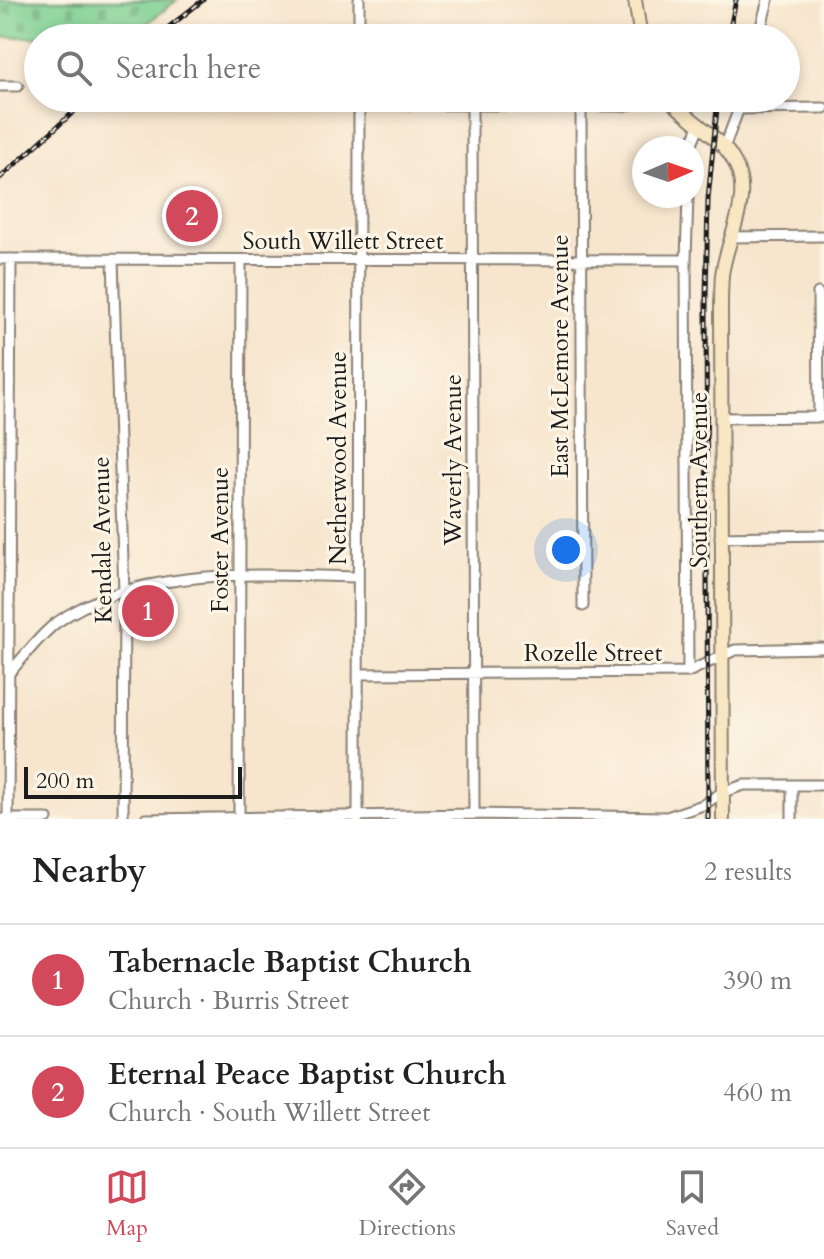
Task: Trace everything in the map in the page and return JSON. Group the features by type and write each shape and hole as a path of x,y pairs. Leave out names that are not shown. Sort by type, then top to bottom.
{"main road":[{"path":"635,0 639,24"},
{"path":"684,112 699,126"},
{"name":"Southern Avenue","path":"699,126 724,148 736,167 742,187 742,206 722,276 720,537 723,819"}],"street":[{"path":"359,0 359,24"},
{"path":"762,24 768,0"},
{"path":"0,86 18,86"},
{"path":"800,108 824,108"},
{"name":"Netherwood Avenue","path":"358,818 359,112"},
{"name":"Waverly Avenue","path":"472,112 474,814"},
{"name":"East McLemore Avenue","path":"581,112 583,606"},
{"path":"724,148 739,112"},
{"path":"695,136 699,126"},
{"name":"Southern Avenue","path":"688,208 688,672"},
{"path":"731,237 824,236"},
{"path":"5,259 10,672 8,819"},
{"name":"South Willett Street","path":"5,259 686,260"},
{"name":"Kendale Avenue","path":"113,260 124,592 123,819"},
{"name":"Foster Avenue","path":"239,818 241,260"},
{"path":"721,418 822,417 818,293"},
{"path":"720,537 824,535"},
{"path":"10,672 54,625 91,602 124,592 184,579 239,575 358,577"},
{"name":"Rozelle Street","path":"358,674 688,672 735,650 824,648"},
{"path":"145,819 474,814 667,817 703,805 723,792 744,785 824,785"},
{"path":"792,786 792,819"},
{"path":"0,819 47,819"}],"green space":[{"path":"0,0 177,0 147,24 24,24 24,37 0,37"}],"railway":[{"path":"173,24 203,0"},
{"path":"731,24 736,0"},
{"path":"0,178 73,112"},
{"path":"708,819 706,299 708,199 717,112"}],"place":[{"name":"Eternal Peace Baptist Church","path":"192,216"},
{"name":"Tabernacle Baptist Church","path":"148,611"}]}
